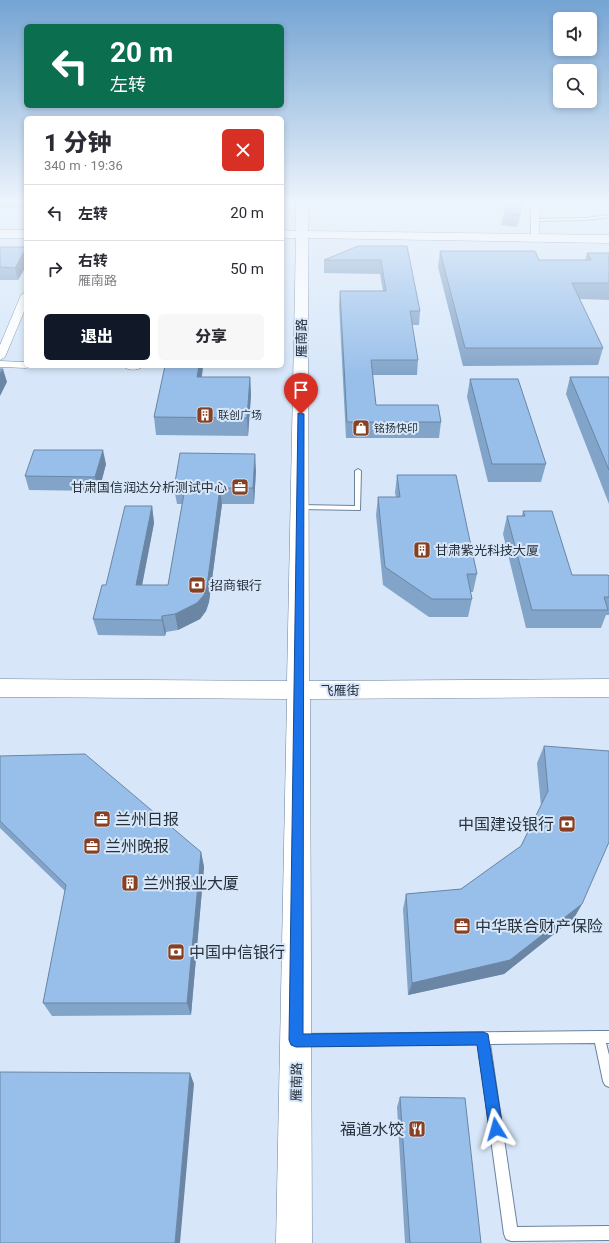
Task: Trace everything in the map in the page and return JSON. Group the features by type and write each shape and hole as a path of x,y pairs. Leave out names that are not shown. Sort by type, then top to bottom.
{"main road":[{"name":"雁南路","path":"294,1243 302,259"},
{"name":"飞雁街","path":"0,688 299,690 609,688"}],"street":[{"path":"0,357 24,299"},
{"path":"0,364 24,364"}],"lane":[{"path":"300,507 358,508 358,471"},
{"path":"296,1040 604,1037 609,1081"},
{"path":"483,1039 511,1234 609,1233"}],"building":[{"path":"0,259 20,259 15,268 0,267"},
{"path":"410,259 420,311 410,311 418,360 371,360 376,405 438,405 441,422 347,422 340,291 386,291 381,260 324,260"},
{"path":"442,259 609,259 609,283 572,283 603,348 465,348"},
{"path":"165,368 199,368 197,377 250,377 247,418 154,417"},
{"path":"570,377 609,377 609,470"},
{"path":"470,379 518,379 546,464 492,464"},
{"path":"34,450 103,450 95,477 25,476"},
{"path":"180,453 255,454 253,488 220,488 207,586 204,595 197,603 175,614 162,616 162,620 93,619 102,585 106,585 125,506 152,506 136,585 168,585 185,488 174,488"},
{"name":"甘肃紫光科技大厦","path":"397,475 456,475 477,574 467,574 472,599 432,599 385,567 378,497 400,497"},
{"path":"523,511 552,511 572,575 609,576 609,597 604,597 608,610 532,610 507,516 525,516"},
{"path":"544,746 609,751 609,842 582,904 510,960 412,983 406,894 461,889 521,846 548,791"},
{"name":"兰州报业大厦","path":"85,754 201,852 187,1003 43,1003 66,885 0,821 0,756"},
{"path":"0,1072 190,1073 175,1243 0,1243"},
{"path":"400,1097 465,1098 481,1243 410,1243"}],"place":[{"name":"联创广场","path":"205,415"},
{"name":"铭扬快印","path":"361,428"},
{"name":"甘肃国信润达分析测试中心","path":"240,487"},
{"name":"甘肃紫光科技大厦","path":"422,550"},
{"name":"招商银行","path":"197,585"},
{"name":"兰州日报","path":"102,819"},
{"name":"中国建设银行","path":"567,824"},
{"name":"兰州晚报","path":"92,846"},
{"name":"兰州报业大厦","path":"130,883"},
{"name":"中华联合财产保险","path":"462,926"},
{"name":"中国中信银行","path":"176,952"},
{"name":"福道水饺","path":"417,1129"}],"route":[{"path":"301,414 296,1040 483,1039 496,1129"}]}
